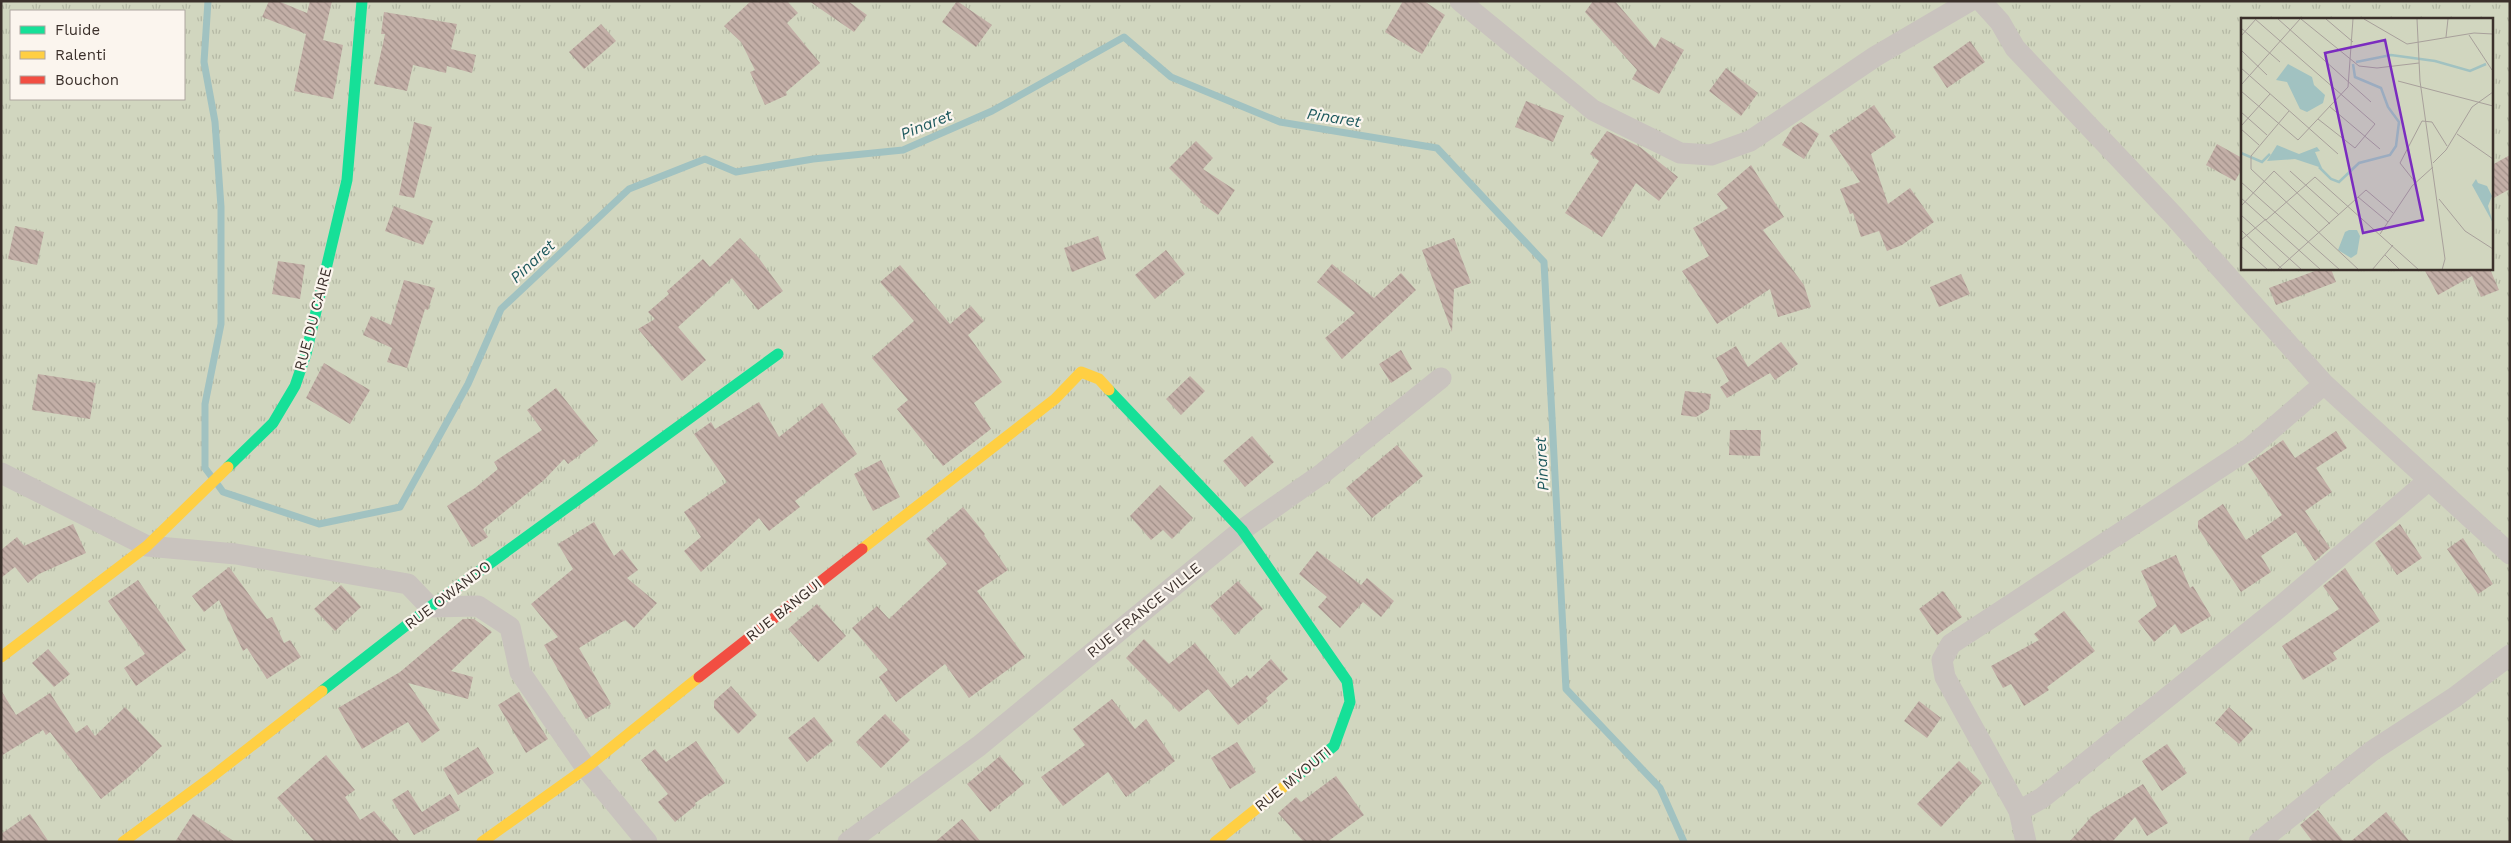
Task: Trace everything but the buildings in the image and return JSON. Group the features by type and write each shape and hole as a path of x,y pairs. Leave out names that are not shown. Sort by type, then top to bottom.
{"street":[{"name":"RUE DU CAIRE","path":"1,657 147,546 274,423 295,386 306,354 347,180 362,1"},
{"path":"1460,1 1593,110 1680,153 1711,155 1750,142 1876,56 1970,1"},
{"path":"1981,1 2000,22 2021,54 2173,215 2324,384 2510,554"},
{"name":"RUE OWANDO","path":"123,842 209,779 430,607 778,354"},
{"name":"RUE BANGUI","path":"482,842 586,768 746,640 1055,399 1081,372 1098,379 1242,530"},
{"name":"RUE FRANCE VILLE","path":"848,842 979,746 1242,530 1323,473 1441,378"},
{"path":"2026,842 2019,811 1945,677 1942,660 1951,644 2250,448 2324,384"},
{"path":"1,473 147,546 236,554 408,584 430,607 478,606 510,627 520,672 586,768 647,842"},
{"path":"2019,811 2042,798 2281,606 2429,480"},
{"name":"RUE MVOUTI","path":"1215,842 1334,746 1350,702 1347,681 1242,530"},
{"path":"2259,842 2372,751 2455,697 2510,655"}],"green space":[{"path":"1,1 2510,1 2510,842 1,842"}],"waterway":[{"name":"Pinaret","path":"208,1 204,62 215,122 221,207 221,324 205,404 205,468 211,476"},
{"name":"Pinaret","path":"218,485 223,492 319,524 400,507 468,384 501,309 629,189 705,159 736,172 813,159 903,150 992,111 1124,37 1171,77 1280,122 1437,148 1544,262 1566,689 1660,788 1684,842"}],"traffic: fast":[{"path":"228,467 273,423 295,386 306,354 347,180 362,1"},
{"path":"322,691 430,607 778,354"},
{"path":"1109,390 1242,530 1347,681 1350,702 1334,746 1286,785"}],"traffic: slow":[{"path":"862,549 1055,399 1081,372 1099,379 1109,390"},
{"path":"1,657 147,546 228,467"},
{"path":"482,842 586,768 699,677"},
{"path":"123,842 209,779 322,691"},
{"path":"1215,842 1286,785"}],"traffic: jam":[{"path":"699,677 862,549"}]}
